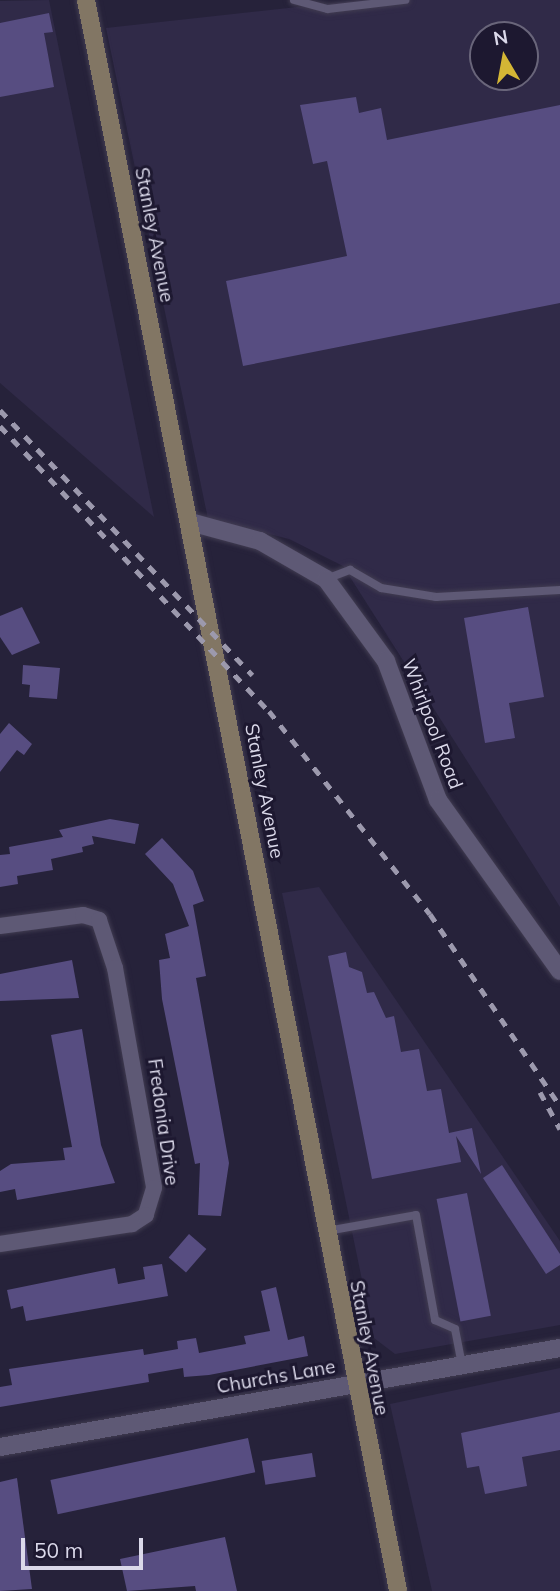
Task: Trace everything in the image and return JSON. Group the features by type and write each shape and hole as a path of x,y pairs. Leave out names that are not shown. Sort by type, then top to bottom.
{"main road":[{"name":"Stanley Avenue","path":"86,0 190,522 324,1232 398,1591"}],"street":[{"name":"Whirlpool Road","path":"190,522 260,541 326,579 386,661 438,800 560,971"},
{"name":"Fredonia Drive","path":"0,926 83,915 99,920 115,968 141,1096 151,1206 132,1224 0,1244"},
{"name":"Churchs Lane","path":"0,1447 560,1348"}],"lane":[{"path":"293,0 328,9 405,0"},
{"path":"326,579 350,570 381,588 436,597 560,590"},
{"path":"324,1232 416,1215 435,1320 455,1329 462,1366"}],"shaded area":[{"path":"49,0 154,517 0,383 0,1"},
{"path":"361,0 560,0 560,907 343,566 289,539 208,519 106,28"},
{"path":"319,887 560,1241 560,1325 395,1354 374,1338 282,893"},
{"path":"560,1368 560,1591 432,1591 390,1404"}],"building":[{"path":"49,13 53,32 44,33 54,87 0,97 0,23"},
{"path":"356,97 359,113 381,108 387,140 560,105 560,303 243,366 226,281 347,256 327,161 313,164 300,105"},
{"path":"22,607 40,643 12,655 0,637 0,616"},
{"path":"528,607 544,697 509,703 515,738 485,743 464,618"},
{"path":"23,665 60,668 57,699 29,697 30,685 22,684"},
{"path":"9,723 32,744 24,755 17,750 0,772 0,734"},
{"path":"110,819 139,824 135,844 92,836 94,844 82,847 83,852 51,859 53,870 17,876 18,884 0,887 0,855 10,854 9,847 63,837 59,830"},
{"path":"162,838 193,871 204,901 193,905 206,976 196,978 229,1163 221,1216 198,1215 200,1163 195,1164 162,999 159,960 170,958 165,934 189,926 173,884 145,854"},
{"path":"346,952 349,967 362,972 367,993 374,992 386,1018 394,1016 401,1052 419,1049 427,1091 441,1089 449,1133 472,1128 481,1174 456,1136 461,1162 372,1179 328,956"},
{"path":"72,960 79,998 0,1001 0,974"},
{"path":"82,1029 101,1145 115,1183 17,1200 15,1189 0,1192 0,1171 11,1164 65,1160 63,1148 72,1147 51,1035"},
{"path":"502,1165 560,1254 560,1265 546,1274 483,1178"},
{"path":"467,1193 491,1316 460,1322 437,1199"},
{"path":"189,1234 206,1249 186,1272 169,1257"},
{"path":"162,1264 168,1296 26,1321 23,1306 11,1309 7,1290 115,1268 118,1284 145,1279 143,1267"},
{"path":"276,1287 288,1340 304,1336 308,1356 209,1375 184,1377 183,1368 148,1374 149,1382 0,1407 0,1387 12,1385 9,1369 143,1349 144,1355 178,1349 177,1341 196,1338 199,1353 246,1344 244,1336 270,1331 261,1291"},
{"path":"560,1412 560,1450 522,1457 527,1486 485,1494 479,1466 467,1468 461,1433"},
{"path":"248,1438 255,1472 58,1514 50,1480"},
{"path":"312,1453 316,1477 265,1485 262,1461"},
{"path":"17,1478 32,1589 0,1591 0,1482"},
{"path":"225,1537 237,1591 196,1591 195,1586 127,1591 120,1559"}],"railway":[{"path":"0,410 252,675"},
{"path":"0,426 269,711 430,914 560,1106"},
{"path":"540,1092 560,1129"}]}
